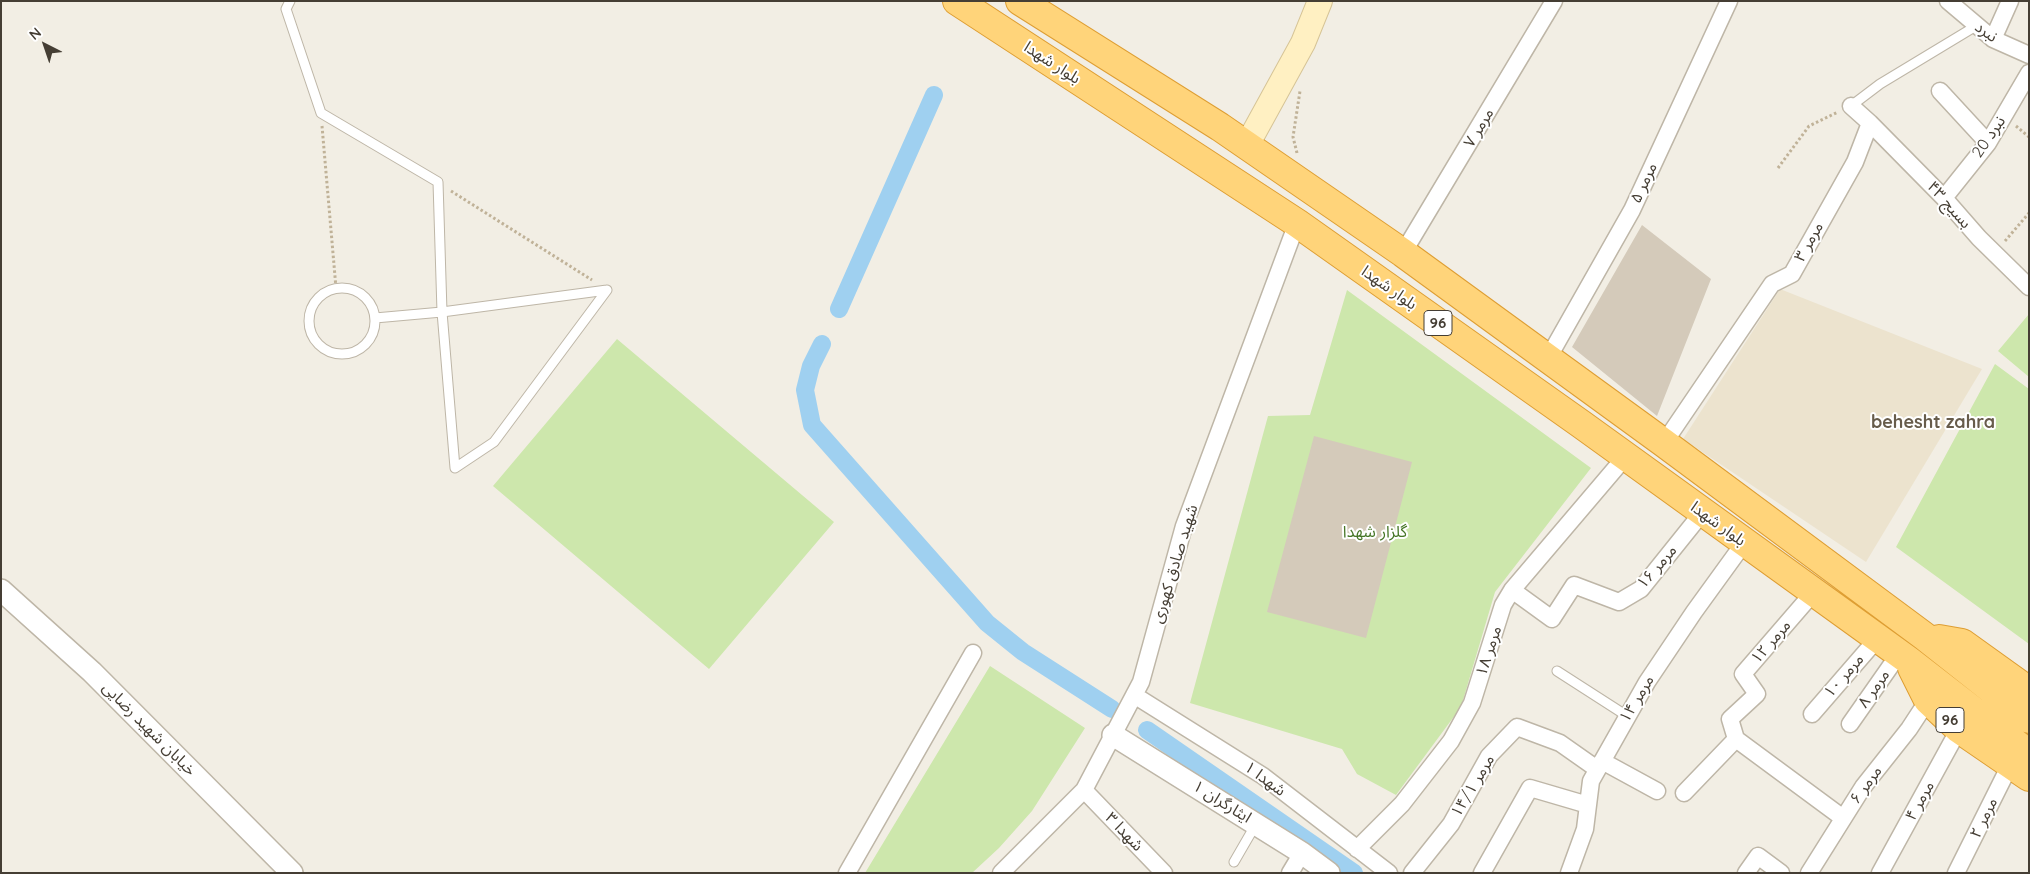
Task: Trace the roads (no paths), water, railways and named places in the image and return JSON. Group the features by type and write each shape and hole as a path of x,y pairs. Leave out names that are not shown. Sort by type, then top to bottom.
{"highway":[{"name":"بلوار شهدا","path":"957,1 1297,223 1626,456 1702,513 1904,657 2023,765"},
{"name":"بلوار شهدا","path":"1020,1 1247,145 1403,253 1547,360 1664,443 1924,636 2029,719"},
{"name":"96","path":"1924,636 1962,643 2029,691"},
{"name":"96","path":"1904,657 1928,700 1959,728 2023,765"}],"main road":[{"path":"1247,145 1303,43 1320,1"}],"street":[{"name":"مرمر ۷","path":"1403,253 1554,1"},
{"name":"مرمر ۵","path":"1547,360 1632,210 1729,1"},
{"name":"نبرد","path":"1948,1 1994,39 2029,55"},
{"path":"1994,39 2010,1"},
{"name":"نبرد 20","path":"1944,198 1988,142 2029,73"},
{"path":"1940,92 1988,142"},
{"path":"1851,106 1870,123"},
{"name":"بسیج ۴۳","path":"1870,123 1944,198 1979,238 2029,287"},
{"name":"مرمر ۳","path":"1664,443 1772,284 1792,274 1854,162 1870,123"},
{"name":"شهید صادق کهوری","path":"1001,873 1084,790 1141,682 1184,526 1297,223"},
{"name":"مرمر ۱۸","path":"1358,849 1402,804 1450,741 1472,703 1503,605 1512,590 1626,456"},
{"name":"مرمر ۱۶","path":"1512,590 1552,619 1574,585 1619,602 1641,589 1702,513"},
{"name":"مرمر ۱۴","path":"1569,873 1585,829 1591,781 1599,765 1627,716 1688,620 1744,543"},
{"name":"خیابان شهید رضایی","path":"1,590 92,672 292,873"},
{"name":"مرمر ۱۲","path":"1736,739 1730,719 1757,694 1743,674 1813,593"},
{"name":"مرمر ۱۰","path":"1812,714 1877,639"},
{"path":"847,873 973,653"},
{"name":"مرمر ۸","path":"1850,724 1904,657"},
{"name":"شهدا ۱","path":"1134,695 1262,776 1389,873"},
{"name":"مرمر ۶","path":"1809,873 1863,787 1909,729 1928,700"},
{"name":"مرمر ۱۴/۱","path":"1412,873 1451,824 1490,756 1517,727 1560,743 1599,765"},
{"name":"مرمر ۴","path":"1880,873 1959,728"},
{"name":"ایثارگران ۱","path":"1113,735 1302,853 1329,873"},
{"path":"1684,793 1736,739 1843,818"},
{"path":"1599,765 1657,791"},
{"name":"مرمر ۲","path":"1956,873 2023,765"},
{"path":"1482,873 1530,788 1588,805"},
{"name":"شهدا ۳","path":"1084,790 1164,873"},
{"path":"1290,873 1302,853"},
{"path":"1746,873 1758,856 1781,873"}],"lane":[{"path":"290,1 286,9 321,113 438,182 442,312 455,468 494,442 607,290 442,312 375,318"},
{"path":"1851,106 1880,84 1976,26"},
{"path":"336,288 347,288 357,291 366,298 372,307 375,318 375,328 370,339 363,347 354,353 342,355 332,354 314,340 308,319 311,308 317,299 325,292 336,288"},
{"path":"1557,671 1627,716"},
{"path":"1234,862 1256,824"}],"waterway":[{"path":"839,309 934,95"},
{"path":"822,344 811,366 805,390 812,425 987,623 1023,652 1112,709"},
{"path":"1147,730 1354,873"}],"district":[{"name":"behesht zahra","path":"1933,423"}],"park label":[{"name":"گلزار شهدا","path":"1375,532"}]}
